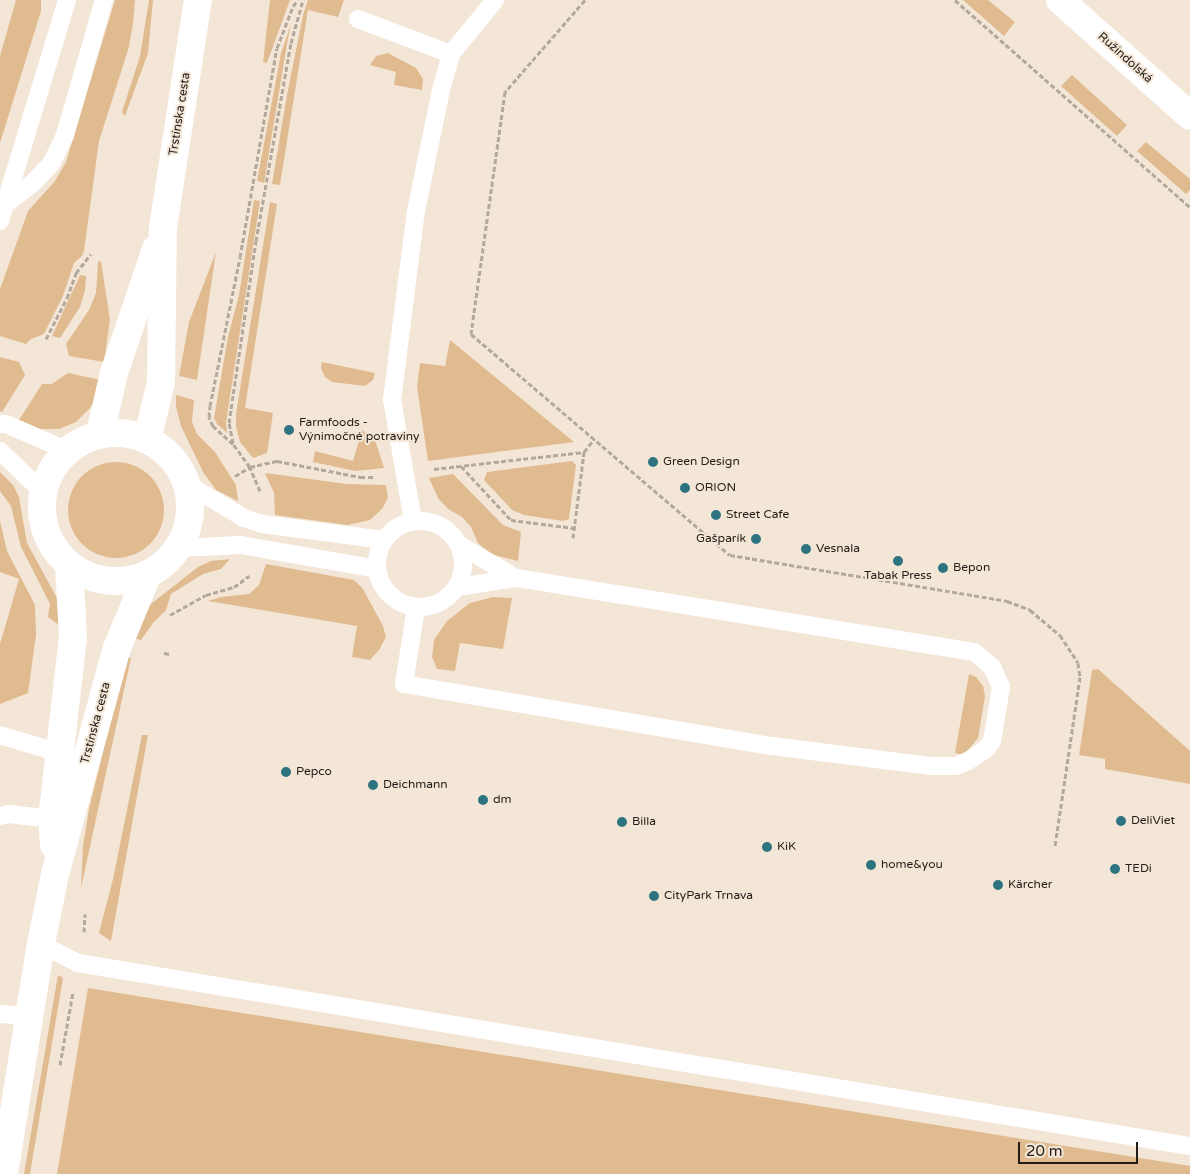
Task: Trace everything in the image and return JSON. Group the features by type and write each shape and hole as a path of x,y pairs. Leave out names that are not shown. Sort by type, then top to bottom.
{"main road":[{"name":"Trstínska cesta","path":"147,440 161,382 163,228 198,0"},
{"name":"Ružindolská","path":"1060,0 1190,116"},
{"name":"Trstínska cesta","path":"100,434 114,373 163,228"},
{"path":"100,434 132,434 147,440 164,450 178,466 187,484 191,505 188,527 179,548 170,559 147,576 127,582 106,582 87,576 69,565 58,554 49,540 41,508 43,492 56,462 82,440 100,434"},
{"name":"Trstínska cesta","path":"56,874 52,819 73,637 69,565"},
{"name":"Trstínska cesta","path":"4,1174 41,944 56,874 117,648 147,576"}],"lane":[{"path":"0,221 67,0"},
{"path":"6,204 34,182 51,164 65,135 104,0"},
{"path":"413,521 392,400 416,211 442,86 451,54 495,0"},
{"path":"358,18 451,54"},
{"path":"0,424 6,424 68,451"},
{"path":"0,451 43,492"},
{"path":"187,484 244,518 262,524 383,540"},
{"path":"413,521 439,525 447,530 458,544 463,558 462,573 457,587 439,603 416,608 402,604 390,596 381,584 376,559 383,540 397,527 413,521"},
{"path":"458,544 516,578"},
{"path":"179,548 242,545 377,569"},
{"path":"416,608 404,684 772,746 930,766 956,766 968,761 986,749 992,741 1001,687 992,667 974,652 516,578 457,587"},
{"path":"0,735 60,753"},
{"path":"0,816 9,814 52,819"},
{"path":"41,944 78,963 1190,1146"},
{"path":"0,1014 30,1016"}],"path":[{"path":"261,492 250,467 234,444 213,426 209,417 277,48 293,6 298,0"},
{"path":"234,444 229,423 256,241 291,43 303,0"},
{"path":"585,0 505,92 471,334 730,556 1007,600 1030,610 1060,635 1078,663 1080,678 1055,847"},
{"path":"955,0 1190,207"},
{"path":"46,339 67,298 76,273 91,254"},
{"path":"573,538 584,452 594,440"},
{"path":"428,470 584,452"},
{"path":"235,476 250,467 276,461 360,477 383,477"},
{"path":"461,466 512,520 574,528"},
{"path":"175,611 206,594 234,588 248,577 252,571"},
{"path":"164,653 170,654"}],"shaded area":[{"path":"16,0 41,0 41,11 0,143 0,56"},
{"path":"115,0 135,0 133,23 129,47 99,141 84,251 82,256 74,263 63,296 44,334 31,339 26,344 0,336 0,289 28,211 55,181 66,162"},
{"path":"149,0 153,0 148,53 125,116 122,112 140,56"},
{"path":"270,0 290,0 267,63 263,62"},
{"path":"308,0 344,0 338,17 308,10 280,185 272,184 287,95 303,15"},
{"path":"963,0 988,0 1015,22 1004,36"},
{"path":"291,24 264,183 257,181 281,53"},
{"path":"388,53 416,68 423,79 422,90 394,85 396,72 370,65 376,56"},
{"path":"1072,75 1127,125 1117,136 1061,86"},
{"path":"1146,142 1190,179 1190,190 1186,194 1137,151"},
{"path":"254,200 260,201 226,423 227,433 217,424 214,418 228,337 239,295"},
{"path":"270,202 277,204 245,408 273,413 267,453 253,458 240,442 236,427 236,414"},
{"path":"216,252 197,380 179,376 189,322"},
{"path":"101,261 110,320 104,362 69,356 66,344 89,310 96,293 98,262"},
{"path":"80,275 86,276 85,291 80,307 60,338 52,336"},
{"path":"450,340 574,442 428,461 417,387 420,363 445,366"},
{"path":"0,357 19,362 25,375 2,412 0,411"},
{"path":"322,362 375,373 373,380 365,386 332,382 325,377 321,368"},
{"path":"68,373 101,380 98,395 91,407 76,422 59,429 40,429 19,420 42,384 52,384"},
{"path":"176,395 194,400 192,422 197,434 215,452 236,485 238,501 216,490 203,472 181,426 176,407"},
{"path":"362,430 375,440 384,468 355,471 313,462 315,451 353,461"},
{"path":"572,461 576,465 569,519 563,521 524,515 512,510 484,480 487,472"},
{"path":"116,462 134,466 150,476 160,492 164,510 160,528 150,544 134,554 116,558 98,554 82,544 72,528 68,510 72,492 82,476 98,466"},
{"path":"0,472 13,485 19,497 27,543 57,598 59,625 48,617 50,604 21,547 11,506 0,491"},
{"path":"265,473 347,484 386,485 388,498 382,509 370,520 347,525 275,515 274,493"},
{"path":"453,474 503,525 521,532 518,561 490,554 478,543 471,527 462,517 448,509 438,498 429,478"},
{"path":"0,521 7,551 35,605 36,635 28,693 0,704 0,644 19,579 0,572"},
{"path":"230,559 221,569 203,574 171,594 166,610 153,623 141,640 131,638 147,607 198,567 211,561"},
{"path":"266,564 354,580 363,589 383,626 386,637 379,650 370,660 352,657 357,626 208,601 221,597 249,594 259,585"},
{"path":"493,597 512,598 503,649 460,643 455,671 437,669 432,657 434,640 447,621 470,603"},
{"path":"126,658 131,658 81,888 83,846 89,809"},
{"path":"1098,669 1190,751 1190,784 1105,769 1105,759 1079,755 1092,670"},
{"path":"969,674 976,677 983,686 985,696 978,738 964,755 955,753"},
{"path":"142,735 148,735 111,941 99,933 113,879"},
{"path":"58,975 63,978 30,1174 24,1174"},
{"path":"88,988 1190,1166 1190,1174 57,1174"}],"place":[{"name":"Farmfoods - Výnimočné potraviny","path":"289,430"},
{"name":"Green Design","path":"653,462"},
{"name":"ORION","path":"685,488"},
{"name":"Street Cafe","path":"716,515"},
{"name":"Gašparík","path":"756,539"},
{"name":"Vesnala","path":"806,549"},
{"name":"Tabak Press","path":"898,561"},
{"name":"Bepon","path":"943,568"},
{"name":"Pepco","path":"286,772"},
{"name":"Deichmann","path":"373,785"},
{"name":"dm","path":"483,800"},
{"name":"DeliViet","path":"1121,821"},
{"name":"Billa","path":"622,822"},
{"name":"KiK","path":"767,847"},
{"name":"home&you","path":"871,865"},
{"name":"TEDi","path":"1115,869"},
{"name":"Kärcher","path":"998,885"},
{"name":"CityPark Trnava","path":"654,896"}]}
